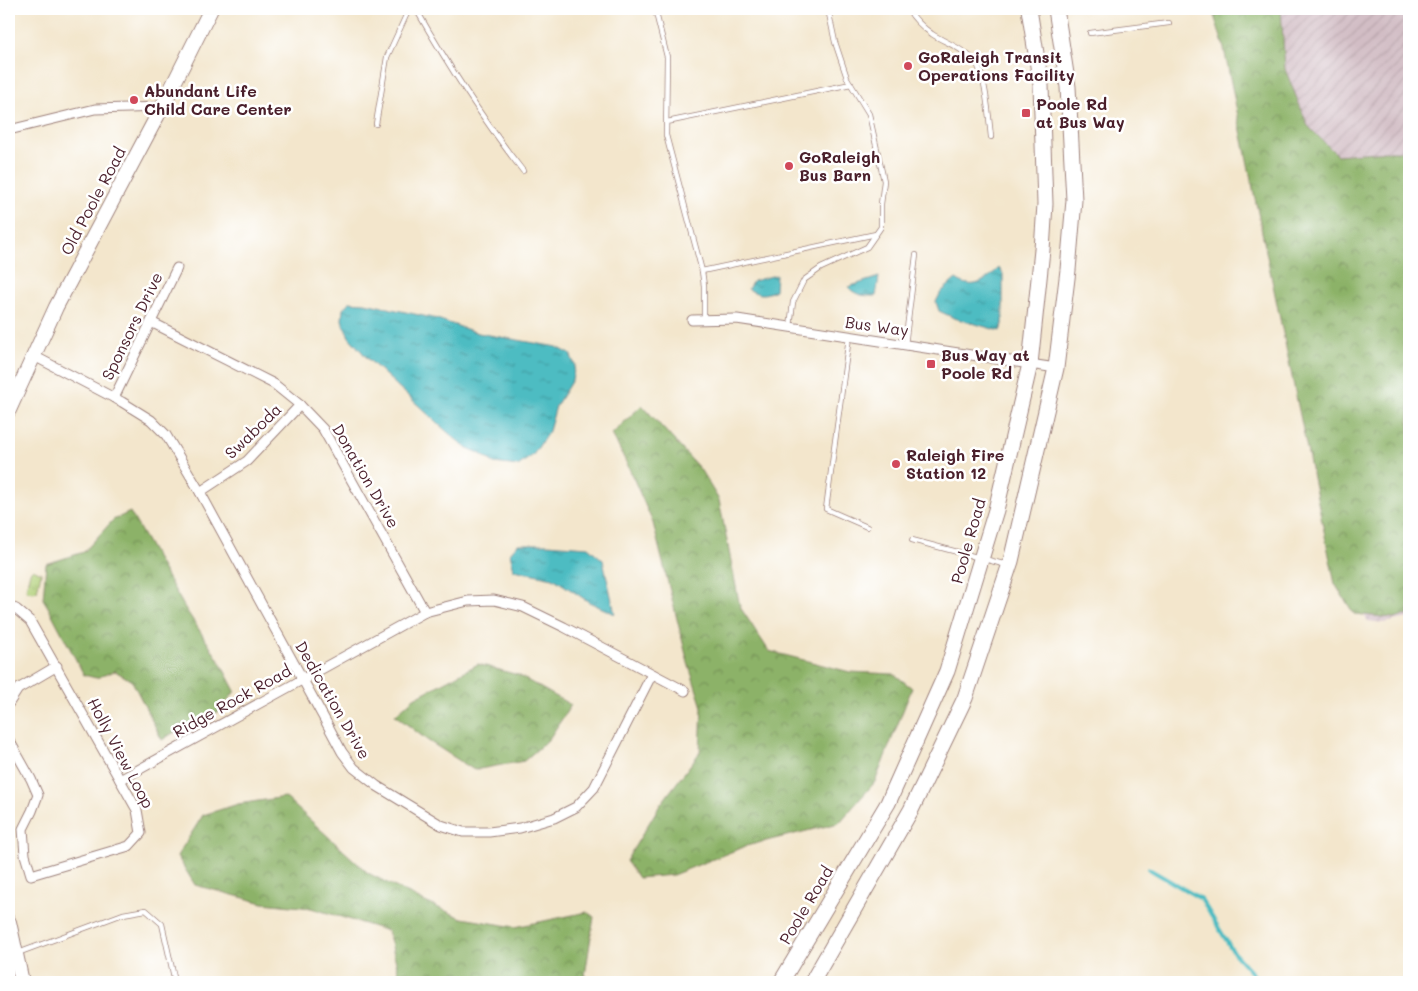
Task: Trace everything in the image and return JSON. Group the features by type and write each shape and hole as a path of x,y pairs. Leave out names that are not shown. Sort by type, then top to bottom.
{"main road":[{"name":"Poole Road","path":"781,982 888,802 947,671 996,510 1030,364 1042,250 1045,204 1041,85 1029,9"},
{"path":"812,982 911,810 965,698 1010,565 1056,368 1074,200 1068,87 1056,9"},
{"path":"888,802 911,810"}],"street":[{"name":"Old Poole Road","path":"9,410 56,307 162,107 210,9"},
{"path":"9,130 95,109 162,107"},
{"name":"Sponsors Drive","path":"114,398 177,268"},
{"name":"Bus Way","path":"692,320 737,319 1056,368"},
{"name":"Donation Drive","path":"151,322 274,384 300,405 324,429 425,612"},
{"name":"Dedication Drive","path":"34,356 114,398 151,420 166,435 200,492 342,752 354,768 377,786 441,825 463,832 489,832 520,828 554,818 576,807 594,788 652,674"},
{"name":"Swaboda","path":"200,492 247,461 300,405"},
{"name":"Ridge Rock Road","path":"120,780 425,612 468,601 494,600 523,607 685,691"},
{"name":"Holly View Loop","path":"9,606 16,609 30,621 57,666 137,810 141,833 129,846 31,875 25,855 23,829 38,796 9,740"},
{"path":"9,703 18,689 57,666"},
{"path":"9,922 22,982"}],"lane":[{"path":"376,124 388,57 409,9"},
{"path":"416,9 442,54 505,148 523,171"},
{"path":"655,9 667,57 666,135 702,271 704,320"},
{"path":"790,328 793,302 804,280 821,268 867,247 881,227 884,181 869,114 847,78 835,42 828,9"},
{"path":"908,9 915,20 931,34 959,48 976,62 985,86 991,137"},
{"path":"1090,33 1169,23"},
{"path":"666,122 851,84"},
{"path":"702,271 876,234"},
{"path":"905,345 916,255"},
{"path":"849,337 826,510 866,526"},
{"path":"912,540 1010,565"},
{"path":"16,953 123,914 146,910 162,924 175,982"}],"shaded area":[{"path":"1235,9 1409,9 1409,618 1384,623 1368,621 1360,610"}],"green space":[{"path":"1212,9 1281,9 1285,69 1308,126 1337,155 1409,151 1409,615 1393,618 1354,614 1335,584 1223,44"},
{"path":"642,405 700,469 719,500 740,607 769,651 850,672 894,674 912,688 875,782 839,823 746,846 673,875 638,878 626,861 660,805 700,752 702,707 688,663 653,523 612,434"},
{"path":"130,512 185,608 220,662 235,691 220,711 162,740 132,681 115,671 96,678 84,675 43,599 46,564 84,552 113,520"},
{"path":"33,569 41,573 37,591 33,592 26,589 30,572"},
{"path":"478,664 518,675 571,705 549,739 524,761 474,770 427,740 395,715 414,698"},
{"path":"285,797 368,873 425,902 462,918 515,927 587,912 594,917 584,982 401,982 388,931 311,908 263,903 195,885 177,856 203,815 238,804"}],"water":[{"path":"999,268 1003,274 1003,323 1000,331 954,318 939,311 936,302 941,292 956,279 962,283 979,283"},
{"path":"776,275 775,290 762,294 748,289 753,281"},
{"path":"879,277 876,296 857,294 848,287"},
{"path":"349,302 365,303 437,319 478,333 557,347 570,354 575,365 572,380 556,406 549,431 533,455 518,466 494,463 479,453 465,447 368,359 349,337 342,320 343,309"},
{"path":"518,544 588,547 603,560 615,614 589,602 553,578 514,570 510,553"}],"waterway":[{"path":"1149,869 1201,899 1234,953 1260,982"}],"place":[{"name":"GoRaleigh Transit Operations Facility","path":"908,66"},
{"name":"Abundant Life Child Care Center","path":"134,100"},
{"name":"Poole Rd at Bus Way","path":"1026,113"},
{"name":"GoRaleigh Bus Barn","path":"789,166"},
{"name":"Bus Way at Poole Rd","path":"931,364"},
{"name":"Raleigh Fire Station 12","path":"896,464"}]}
